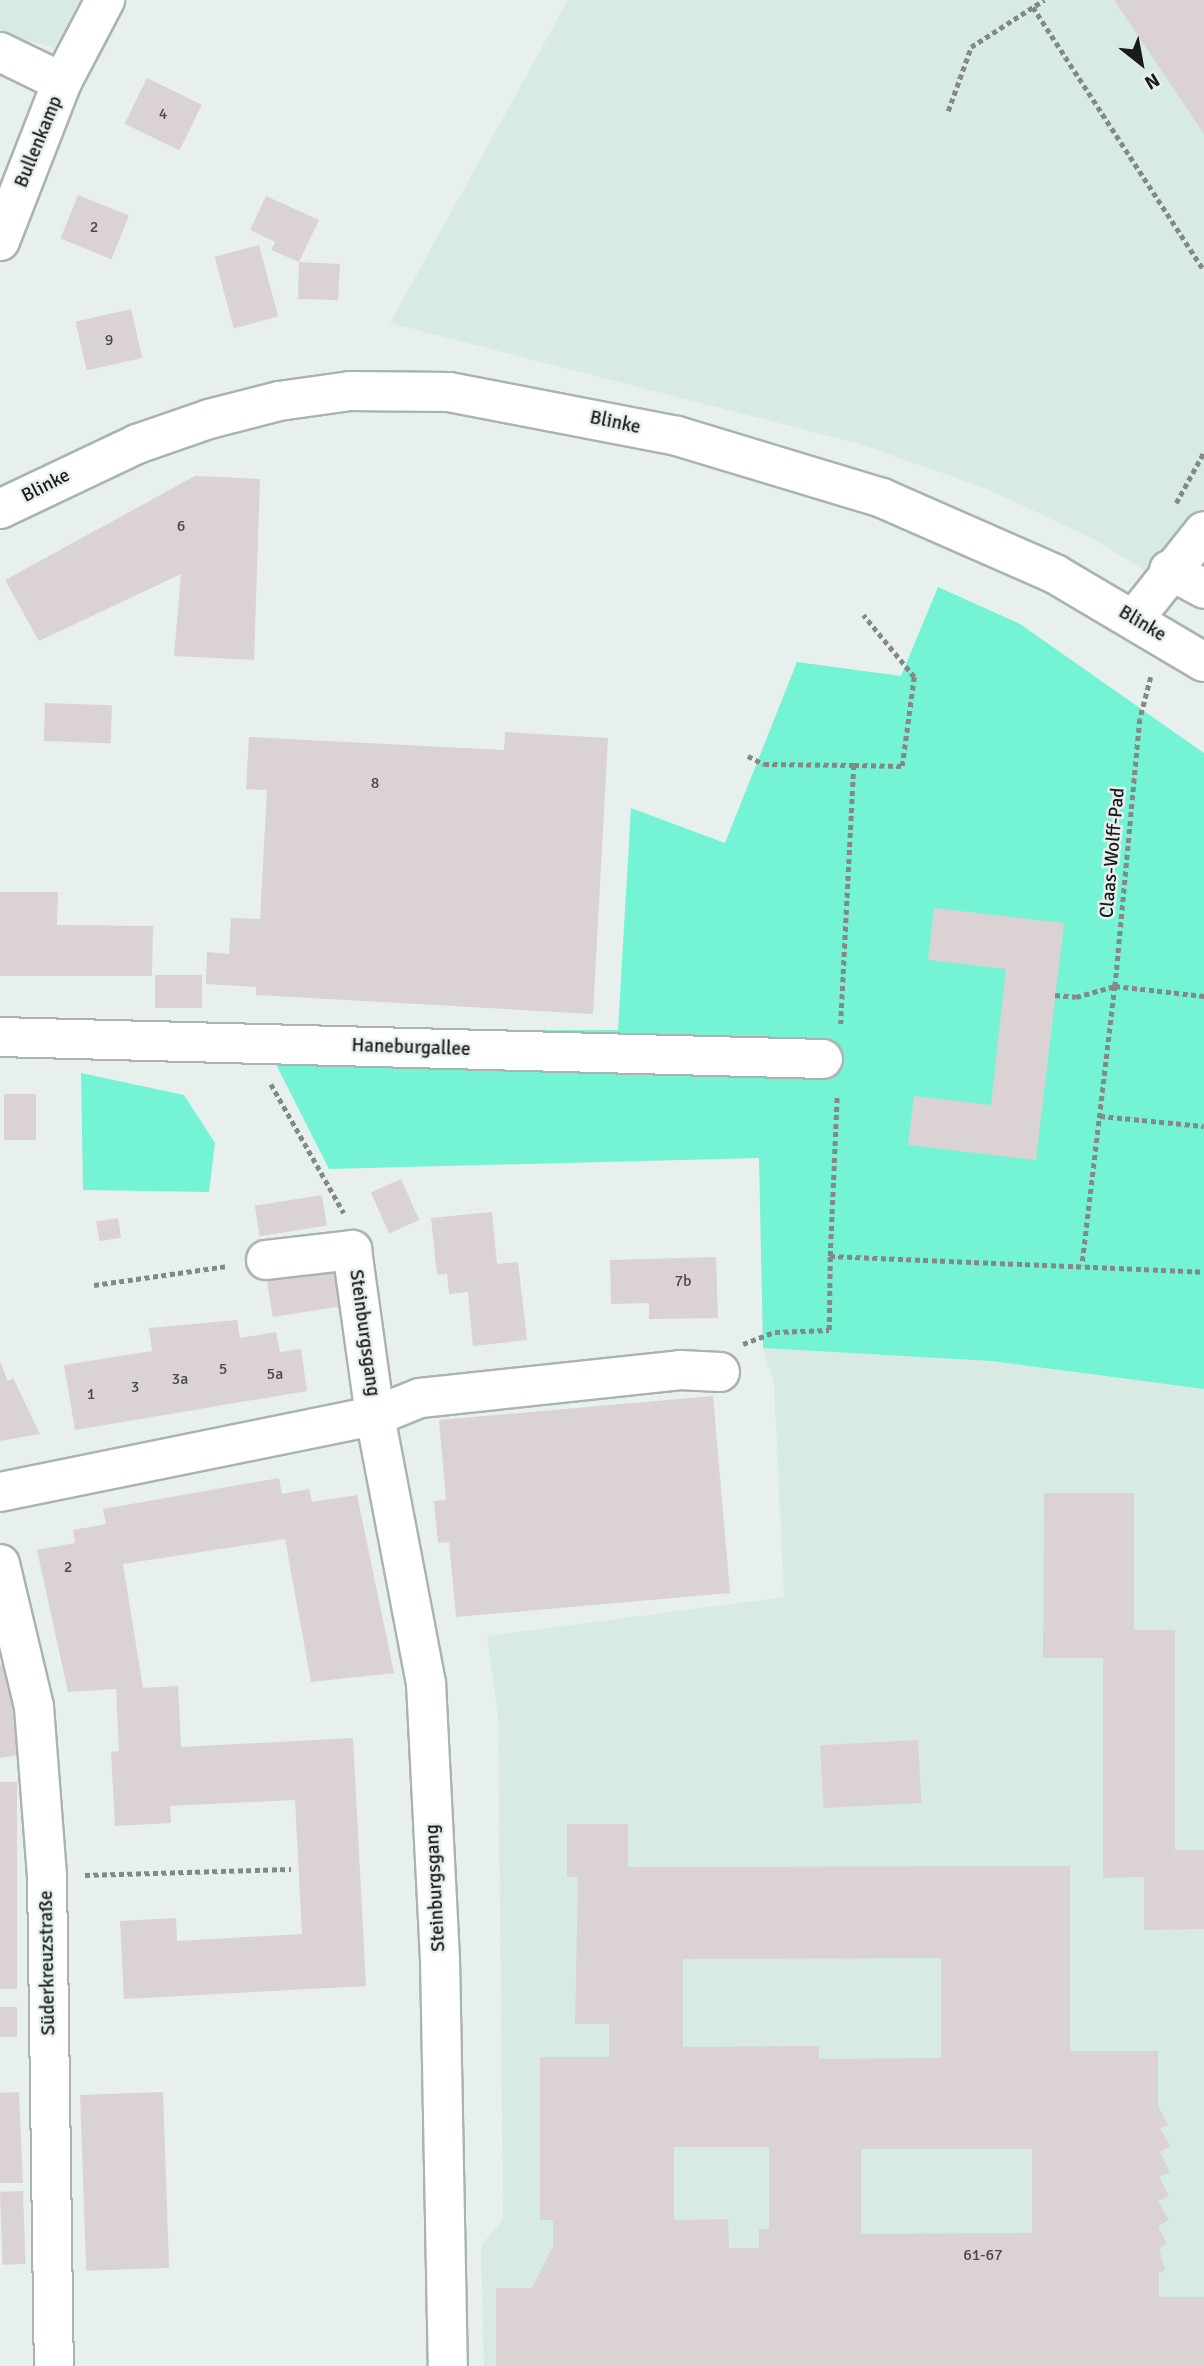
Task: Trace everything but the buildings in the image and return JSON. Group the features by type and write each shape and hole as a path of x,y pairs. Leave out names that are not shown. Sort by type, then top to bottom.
{"street":[{"name":"Bullenkamp","path":"0,241 62,82 105,0"},
{"name":"Bullenkamp","path":"0,52 62,82"},
{"name":"Blinke","path":"0,509 137,444 220,416 279,401 350,391 449,392 677,436 882,498 986,541 1204,662"},
{"path":"1147,628 1169,570 1204,531"},
{"path":"1169,570 1204,589"},
{"name":"Haneburgallee","path":"0,1037 250,1043 832,1047"},
{"path":"266,1260 352,1250"},
{"name":"Steinburgsgang","path":"352,1250 375,1416 426,1683 440,1959 448,2366"},
{"path":"375,1416 420,1398 680,1370 720,1372"},
{"name":"Steinburgsgang","path":"0,1492 375,1416"},
{"name":"Süderkreuzstraße","path":"0,1564 34,1707 47,1876 54,2366"}],"path":[{"path":"948,111 971,47 1044,0"},
{"path":"1033,7 1204,270"},
{"path":"748,756 764,764 902,766 914,677 863,615"},
{"name":"Claas-Wolff-Pad","path":"1082,1265 1115,986 1147,628"},
{"path":"832,1047 854,765"},
{"path":"1055,995 1076,997 1115,986 1204,996"},
{"path":"250,1043 300,1143 342,1207 352,1250"},
{"path":"720,1372 747,1339 775,1332 829,1330 836,1108"},
{"path":"1100,1116 1204,1126"},
{"path":"830,1256 1204,1272"},
{"path":"94,1285 266,1260"},
{"path":"47,1876 291,1869"}],"shaded area":[{"path":"0,0 80,0 55,48 0,34"},
{"path":"568,0 1204,0 1204,608 1094,539 987,489 860,444 390,323"},
{"path":"763,1348 991,1361 1204,1389 1204,2366 484,2366 481,2246 503,2219 498,1716 487,1636 784,1597 774,1385"}],"green space":[{"path":"938,587 1020,624 1204,753 1204,1389 991,1361 763,1348 759,1158 329,1169 259,1031 618,1030 631,808 725,843 797,662 901,676"},
{"path":"81,1073 184,1095 215,1143 209,1192 83,1190"}]}
